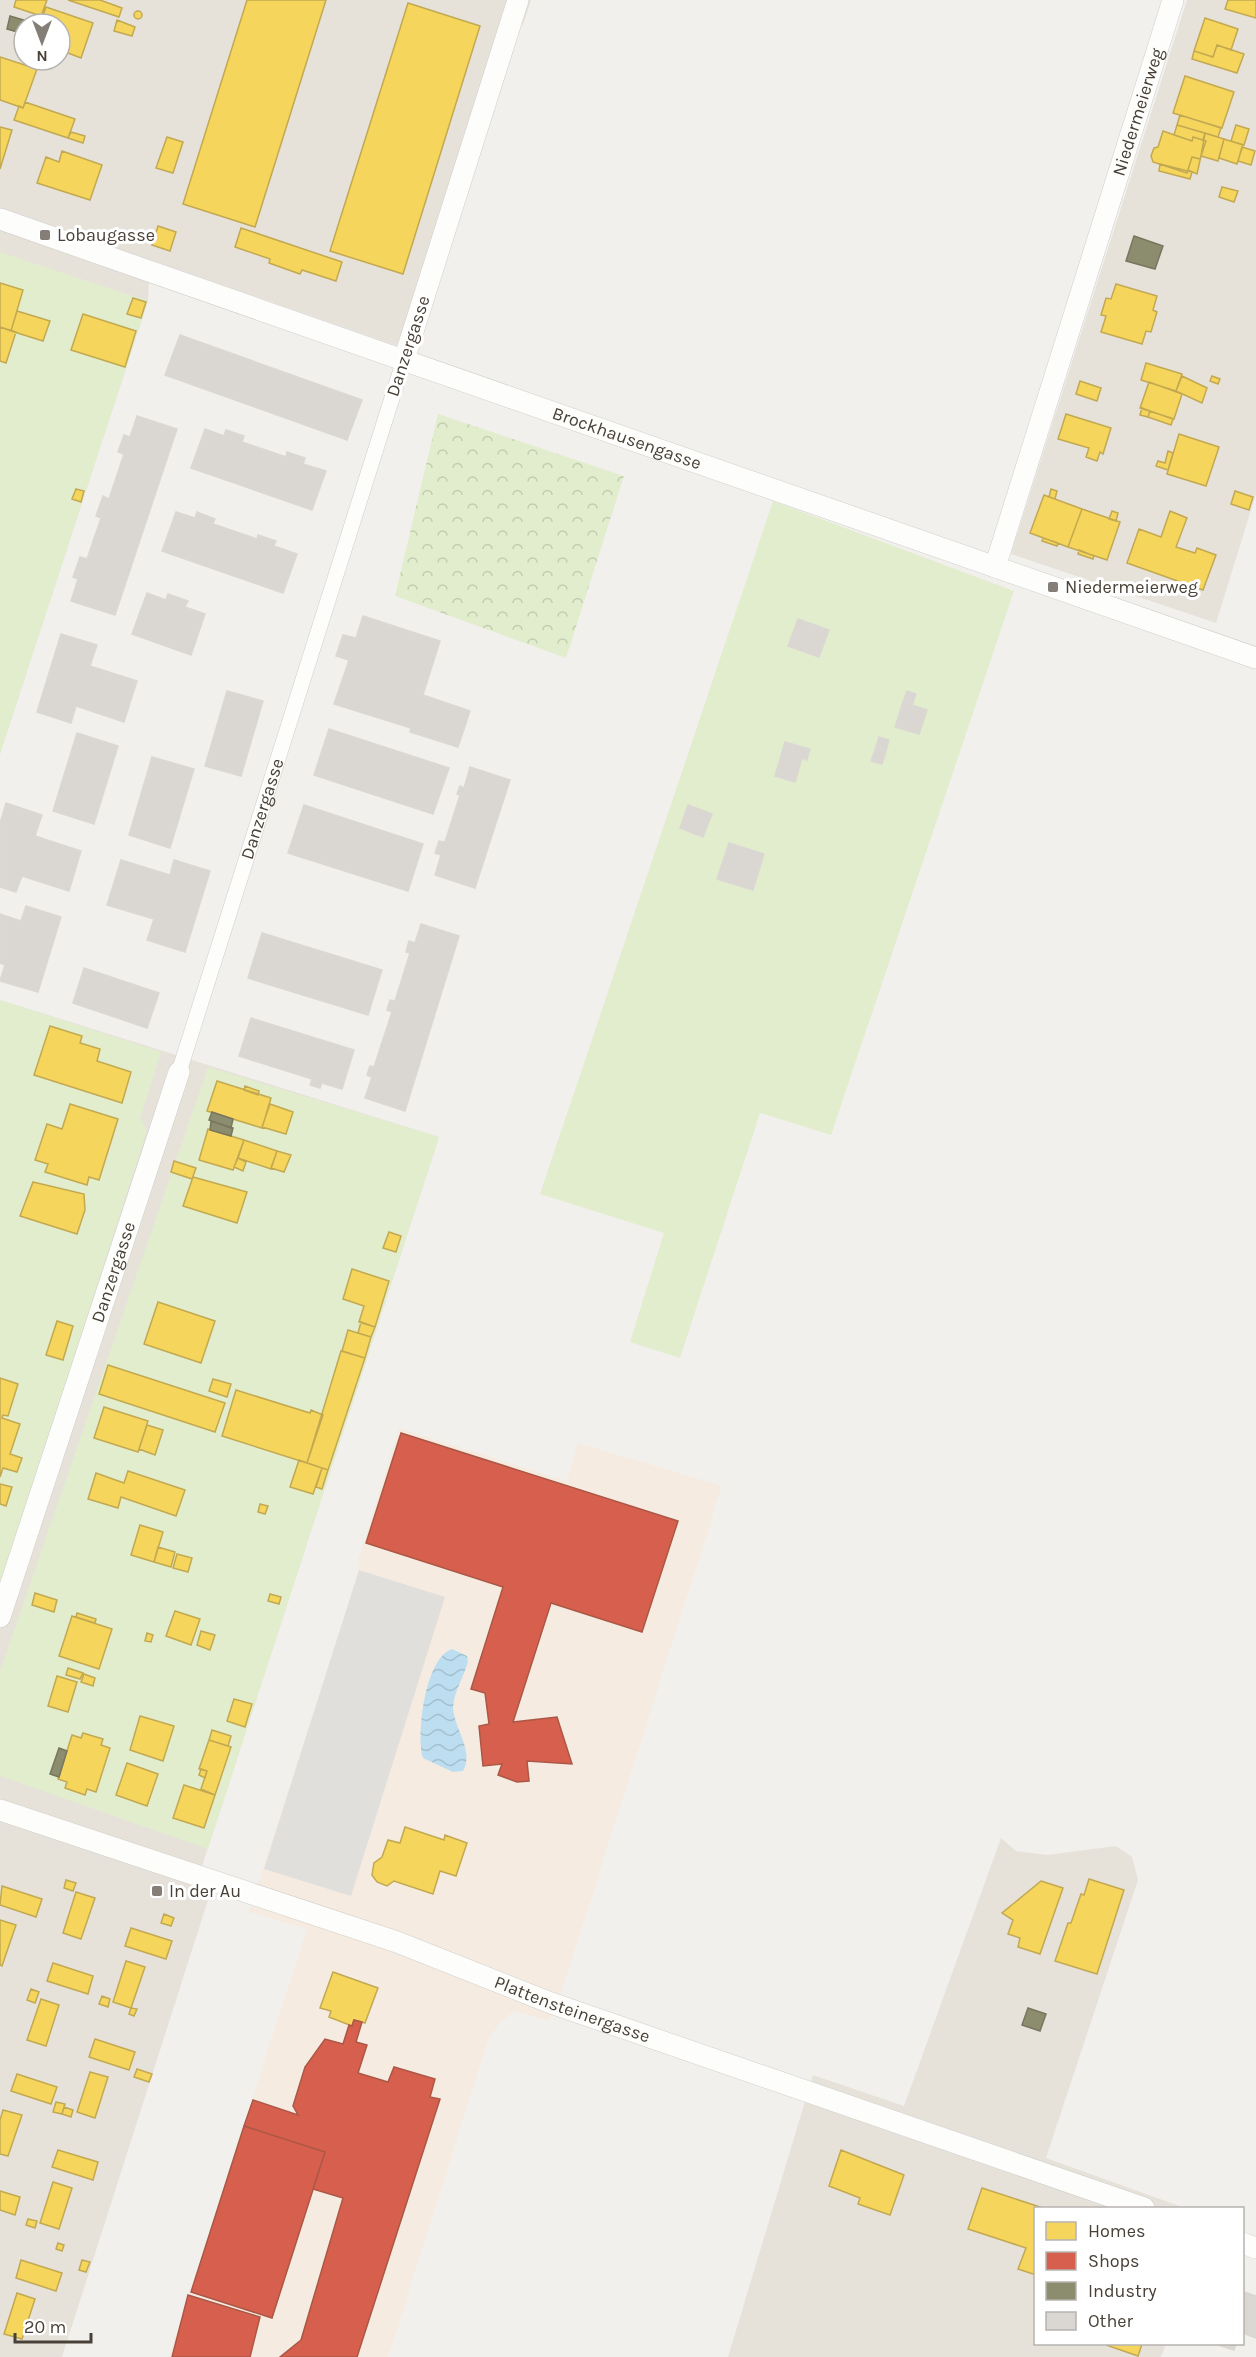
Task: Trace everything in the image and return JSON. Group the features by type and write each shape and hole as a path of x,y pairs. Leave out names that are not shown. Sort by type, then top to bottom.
{"street":[{"name":"Danzergasse","path":"0,1617 179,1072 518,0"},
{"name":"Niedermeierweg","path":"995,567 1173,0"},
{"name":"Brockhausengasse","path":"0,219 1256,658"},
{"name":"Plattensteinergasse","path":"0,1810 397,1942 551,2003 1141,2207"}],"shaded area":[{"path":"0,0 531,0 523,25 507,18 401,347 150,260 148,301 0,754"},
{"path":"1187,0 1256,0 1256,494 1216,623 1011,554"},
{"path":"0,1000 439,1137 193,1894 208,1900 62,2357 0,2357"},
{"path":"399,1428 567,1481 578,1443 722,1486 563,1987 549,2021 515,2011 500,2022 488,2040 388,2357 169,2357 307,1929 249,1912 359,1570 358,1560"},
{"path":"359,1570 445,1597 351,1896 264,1869"},
{"path":"1001,1838 1016,1851 1047,1855 1116,1846 1132,1857 1138,1880 1046,2158 1182,2207 1034,2207 1034,2345 1166,2345 1161,2357 728,2357 813,2075 904,2106"}],"green space":[{"path":"0,252 148,301 0,754"},
{"path":"438,414 624,476 566,658 395,596"},
{"path":"773,501 1014,591 831,1135 760,1113 680,1358 630,1342 664,1233 540,1194"},
{"path":"0,1000 161,1052 140,1119 147,1130 0,1587"},
{"path":"208,1067 439,1137 208,1849 0,1776 0,1671"}],"water":[{"path":"452,1649 467,1656 468,1662 453,1707 465,1747 466,1764 463,1771 453,1772 423,1758 421,1747 422,1715 429,1681 435,1666 443,1655"}],"building: Homes":[{"path":"16,0 47,0 42,12 29,12 14,7"},
{"path":"68,0 100,0 122,8 119,17"},
{"path":"247,0 326,0 255,227 183,204"},
{"path":"1228,0 1256,0 1256,18 1225,9"},
{"path":"408,3 480,26 403,274 330,251"},
{"path":"46,7 61,12 44,12"},
{"path":"138,11 142,15 138,19 134,15"},
{"path":"72,16 93,23 81,58 72,55"},
{"path":"1205,18 1238,29 1231,50 1217,45 1213,57 1194,51"},
{"path":"117,20 135,27 132,36 114,31"},
{"path":"1217,45 1244,54 1237,73 1192,59 1194,51 1213,57"},
{"path":"0,57 12,61 12,72 36,72 23,108 0,100"},
{"path":"1185,76 1234,92 1222,128 1173,113"},
{"path":"25,102 75,119 68,138 14,120 19,106 23,108"},
{"path":"1180,115 1221,128 1218,137 1177,125"},
{"path":"1177,125 1205,133 1203,140 1193,137 1192,141 1174,135"},
{"path":"1236,125 1249,129 1244,145 1231,141"},
{"path":"0,127 12,130 0,169"},
{"path":"1163,131 1192,141 1193,137 1206,141 1200,159 1192,157 1187,173 1153,162 1151,156 1154,148 1158,147"},
{"path":"71,132 85,136 83,143 68,138"},
{"path":"1205,133 1224,139 1218,161 1201,156"},
{"path":"167,137 183,142 173,173 156,168"},
{"path":"1224,139 1243,145 1237,164 1219,158"},
{"path":"1242,147 1255,151 1251,165 1238,161"},
{"path":"62,151 102,165 90,200 37,183 46,157 59,162"},
{"path":"1201,156 1197,174 1188,170 1192,157 1200,159"},
{"path":"1160,164 1192,172 1190,179 1159,171"},
{"path":"1222,187 1238,191 1234,202 1219,197"},
{"path":"158,226 176,232 170,251 152,245"},
{"path":"241,228 342,262 336,281 302,270 300,274 269,263 270,259 235,247"},
{"path":"0,283 23,290 11,331 0,327"},
{"path":"1116,284 1157,296 1153,310 1157,312 1151,332 1146,331 1142,344 1101,332 1106,316 1101,315 1106,298 1111,299"},
{"path":"133,298 146,302 141,318 127,314"},
{"path":"17,311 50,321 43,341 11,331"},
{"path":"83,314 136,331 125,367 71,350"},
{"path":"0,327 16,332 6,363 0,361"},
{"path":"1146,363 1182,374 1176,391 1141,380"},
{"path":"1182,376 1207,388 1202,403 1176,391"},
{"path":"1212,376 1220,379 1218,384 1210,381"},
{"path":"1080,381 1101,388 1097,401 1076,394"},
{"path":"1149,382 1182,394 1174,419 1140,408"},
{"path":"1142,408 1150,411 1148,417 1140,415"},
{"path":"1150,411 1173,419 1171,425 1148,417"},
{"path":"1066,414 1111,428 1103,454 1100,452 1097,461 1086,457 1089,448 1058,439"},
{"path":"1179,434 1219,447 1206,486 1167,474"},
{"path":"1168,451 1173,453 1168,470 1156,466 1158,461 1165,463"},
{"path":"76,489 84,491 81,502 72,499"},
{"path":"1051,489 1057,491 1055,499 1049,497"},
{"path":"1235,491 1253,497 1249,510 1231,504"},
{"path":"1044,495 1082,509 1068,547 1030,533"},
{"path":"1082,509 1120,522 1107,560 1068,547"},
{"path":"1112,511 1118,513 1116,521 1109,519"},
{"path":"1170,511 1187,518 1176,547 1195,553 1197,548 1216,555 1203,590 1127,563 1139,529 1161,537"},
{"path":"1043,538 1058,543 1057,546 1042,541"},
{"path":"1079,550 1094,556 1093,559 1078,554"},
{"path":"50,1026 82,1036 80,1043 100,1049 97,1061 131,1072 122,1103 34,1075"},
{"path":"217,1081 271,1098 262,1128 207,1111"},
{"path":"245,1086 259,1091 258,1095 244,1090"},
{"path":"70,1104 118,1119 99,1180 89,1177 87,1185 45,1172 48,1164 35,1160 47,1124 62,1129"},
{"path":"270,1104 293,1112 286,1134 262,1127"},
{"path":"208,1129 244,1140 233,1170 199,1160"},
{"path":"244,1140 277,1151 271,1169 238,1158"},
{"path":"277,1151 291,1155 284,1172 271,1168"},
{"path":"238,1158 246,1162 243,1171 234,1167"},
{"path":"174,1161 196,1168 192,1179 171,1172"},
{"path":"193,1177 247,1192 237,1223 183,1206"},
{"path":"33,1182 84,1194 85,1210 77,1234 20,1216"},
{"path":"389,1232 401,1236 396,1252 383,1248"},
{"path":"352,1269 389,1281 375,1327 359,1322 364,1306 343,1299"},
{"path":"158,1302 215,1321 201,1363 144,1344"},
{"path":"57,1321 73,1326 63,1360 46,1355"},
{"path":"361,1322 375,1327 371,1337 358,1333"},
{"path":"348,1330 371,1337 365,1358 342,1351"},
{"path":"341,1351 365,1358 328,1470 307,1463"},
{"path":"108,1365 225,1403 215,1432 99,1394"},
{"path":"0,1378 18,1384 8,1416 3,1415 2,1418 20,1424 10,1454 22,1458 17,1472 3,1468 0,1477"},
{"path":"213,1379 231,1384 227,1397 209,1391"},
{"path":"236,1390 323,1415 307,1463 222,1436"},
{"path":"104,1407 148,1421 138,1452 94,1438"},
{"path":"147,1425 163,1430 155,1455 139,1449"},
{"path":"299,1460 322,1468 313,1494 290,1487"},
{"path":"322,1468 328,1470 322,1489 316,1487"},
{"path":"128,1471 185,1490 176,1516 121,1497 118,1508 88,1499 96,1473 124,1483"},
{"path":"0,1484 12,1487 6,1506 0,1504"},
{"path":"260,1504 268,1506 265,1514 258,1512"},
{"path":"140,1525 163,1532 154,1562 131,1555"},
{"path":"158,1547 175,1552 171,1567 154,1562"},
{"path":"177,1554 192,1558 188,1572 173,1568"},
{"path":"35,1593 57,1600 54,1612 32,1605"},
{"path":"270,1594 281,1597 279,1604 268,1601"},
{"path":"175,1611 200,1619 191,1645 166,1636"},
{"path":"77,1613 96,1619 95,1623 76,1617"},
{"path":"72,1616 112,1629 99,1669 59,1656"},
{"path":"201,1631 215,1635 210,1650 197,1645"},
{"path":"147,1633 153,1635 151,1642 145,1641"},
{"path":"68,1668 83,1673 80,1679 66,1675"},
{"path":"84,1674 95,1678 93,1686 81,1682"},
{"path":"57,1676 77,1682 68,1712 48,1706"},
{"path":"234,1699 252,1704 245,1727 227,1721"},
{"path":"140,1716 174,1726 163,1761 130,1750"},
{"path":"212,1730 231,1736 228,1746 209,1740"},
{"path":"83,1733 103,1739 101,1745 110,1748 96,1792 87,1789 85,1795 65,1788 67,1782 58,1779 72,1735 81,1738"},
{"path":"209,1740 231,1747 215,1795 201,1789 207,1771 199,1769"},
{"path":"127,1763 158,1774 147,1806 116,1795"},
{"path":"201,1769 207,1771 205,1778 199,1775"},
{"path":"184,1785 215,1795 204,1828 173,1818"},
{"path":"405,1827 444,1840 445,1835 467,1843 456,1876 440,1871 433,1894 394,1881 387,1886 377,1882 372,1875 374,1863 382,1857 388,1840 400,1843"},
{"path":"1089,1879 1124,1890 1097,1974 1055,1961 1068,1923 1071,1923"},
{"path":"66,1880 76,1883 73,1891 64,1888"},
{"path":"1041,1881 1063,1888 1040,1954 1018,1947 1020,1938 1008,1934 1013,1920 1002,1913"},
{"path":"2,1886 42,1899 36,1917 0,1905"},
{"path":"76,1892 95,1898 81,1939 63,1933"},
{"path":"164,1914 174,1918 171,1926 161,1923"},
{"path":"0,1920 16,1925 2,1966 0,1965"},
{"path":"131,1928 172,1941 166,1959 125,1946"},
{"path":"126,1961 145,1967 131,2008 113,2002"},
{"path":"53,1963 93,1976 88,1994 47,1981"},
{"path":"333,1972 378,1988 365,2023 354,2020 352,2026 329,2017 331,2011 320,2008"},
{"path":"31,1989 39,1992 35,2003 27,2000"},
{"path":"102,1996 110,1999 108,2007 99,2004"},
{"path":"41,1999 59,2005 46,2046 27,2040"},
{"path":"131,2008 137,2009 134,2016 129,2014"},
{"path":"95,2039 135,2052 129,2070 89,2057"},
{"path":"137,2069 152,2074 149,2082 134,2077"},
{"path":"90,2072 108,2077 95,2118 77,2112"},
{"path":"17,2074 57,2087 51,2104 11,2091"},
{"path":"56,2102 65,2104 62,2114 53,2112"},
{"path":"64,2107 73,2110 71,2117 62,2114"},
{"path":"3,2110 22,2115 8,2156 0,2154 0,2120"},
{"path":"58,2150 98,2162 93,2180 52,2167"},
{"path":"841,2150 904,2175 890,2215 858,2204 860,2198 829,2186"},
{"path":"53,2182 72,2188 59,2229 40,2223"},
{"path":"982,2188 1040,2207 1034,2207 1034,2274 1018,2269 1026,2248 968,2229"},
{"path":"0,2191 20,2197 15,2215 0,2210"},
{"path":"28,2219 37,2221 35,2228 26,2225"},
{"path":"58,2243 64,2245 62,2251 56,2249"},
{"path":"21,2260 62,2273 56,2291 16,2278"},
{"path":"82,2260 90,2262 86,2272 79,2270"},
{"path":"17,2293 35,2299 22,2339 4,2334"},
{"path":"1106,2345 1142,2345 1138,2356"}],"building: Shops":[{"path":"401,1433 678,1521 642,1632 551,1603 513,1722 557,1717 572,1764 527,1761 529,1781 517,1782 498,1775 502,1764 483,1766 479,1726 489,1724 485,1693 471,1689 503,1587 366,1543"},
{"path":"354,2020 362,2022 356,2042 367,2045 358,2073 388,2082 394,2067 435,2079 430,2097 440,2099 357,2357 280,2357 301,2340 343,2198 313,2189 325,2152 244,2126 253,2100 298,2115 293,2106 305,2067 325,2039 343,2044 349,2025 352,2026"},
{"path":"244,2126 325,2152 272,2318 191,2292"},
{"path":"188,2295 260,2317 250,2357 172,2357"}],"building: Industry":[{"path":"10,16 12,17 12,30 7,29"},
{"path":"1134,236 1163,246 1155,269 1126,261"},
{"path":"212,1112 233,1119 231,1128 209,1120"},
{"path":"211,1121 233,1128 231,1136 210,1130"},
{"path":"59,1748 67,1751 59,1777 50,1774"},
{"path":"1028,2008 1046,2014 1040,2031 1022,2025"}],"building: Other":[{"path":"180,335 362,400 347,440 165,375"},
{"path":"137,416 177,429 115,615 71,601 78,579 73,577 80,557 87,559 101,518 96,516 103,496 109,499 124,454 118,452 124,435 130,437"},
{"path":"205,429 224,436 226,430 244,436 242,442 286,457 287,452 305,458 303,464 326,471 312,510 191,468"},
{"path":"176,512 195,518 197,512 215,519 213,524 257,539 258,535 276,541 274,546 297,554 283,593 162,551"},
{"path":"147,593 166,600 168,594 188,601 185,607 205,614 191,655 132,634"},
{"path":"363,616 440,641 423,695 470,711 458,747 410,732 411,728 334,704 349,660 336,656 343,635 356,638"},
{"path":"798,619 829,630 819,657 788,646"},
{"path":"61,634 97,645 90,666 137,681 124,722 76,706 71,723 37,712"},
{"path":"227,691 263,701 241,776 205,766"},
{"path":"907,691 916,694 912,705 903,702"},
{"path":"903,702 927,710 919,734 895,727"},
{"path":"329,729 449,768 433,814 314,775"},
{"path":"77,733 118,746 94,824 53,811"},
{"path":"879,737 889,740 886,751 876,747"},
{"path":"785,742 810,749 807,760 802,758 795,782 775,776"},
{"path":"876,747 886,751 882,764 871,761"},
{"path":"152,757 194,769 170,848 129,835"},
{"path":"470,767 510,780 475,888 435,875 441,855 435,853 439,841 445,842 460,795 457,794 460,786 464,788"},
{"path":"6,803 42,815 35,836 81,851 69,891 22,876 16,892 0,887 0,823"},
{"path":"304,805 423,844 408,891 288,853"},
{"path":"688,805 712,814 703,837 680,828"},
{"path":"729,843 764,854 753,890 717,879"},
{"path":"121,860 170,875 174,860 210,871 185,952 147,940 154,919 107,905"},
{"path":"26,906 61,917 38,992 0,981 5,965 0,963 0,914 21,921"},
{"path":"421,924 459,936 405,1111 365,1098 372,1077 367,1075 370,1066 374,1067 392,1012 387,1010 390,1000 395,1001 410,953 406,952 409,941 415,943"},
{"path":"262,933 382,970 368,1015 248,978"},
{"path":"84,968 159,993 147,1028 73,1003"},
{"path":"251,1018 354,1050 342,1089 322,1083 320,1088 310,1085 312,1079 239,1056"},
{"path":"1244,2292 1256,2296 1256,2338 1244,2334"},
{"path":"1218,2345 1236,2345 1234,2350"}],"place":[{"name":"Lobaugasse","path":"45,235"},
{"name":"Niedermeierweg","path":"1053,587"},
{"name":"In der Au","path":"157,1891"}]}
